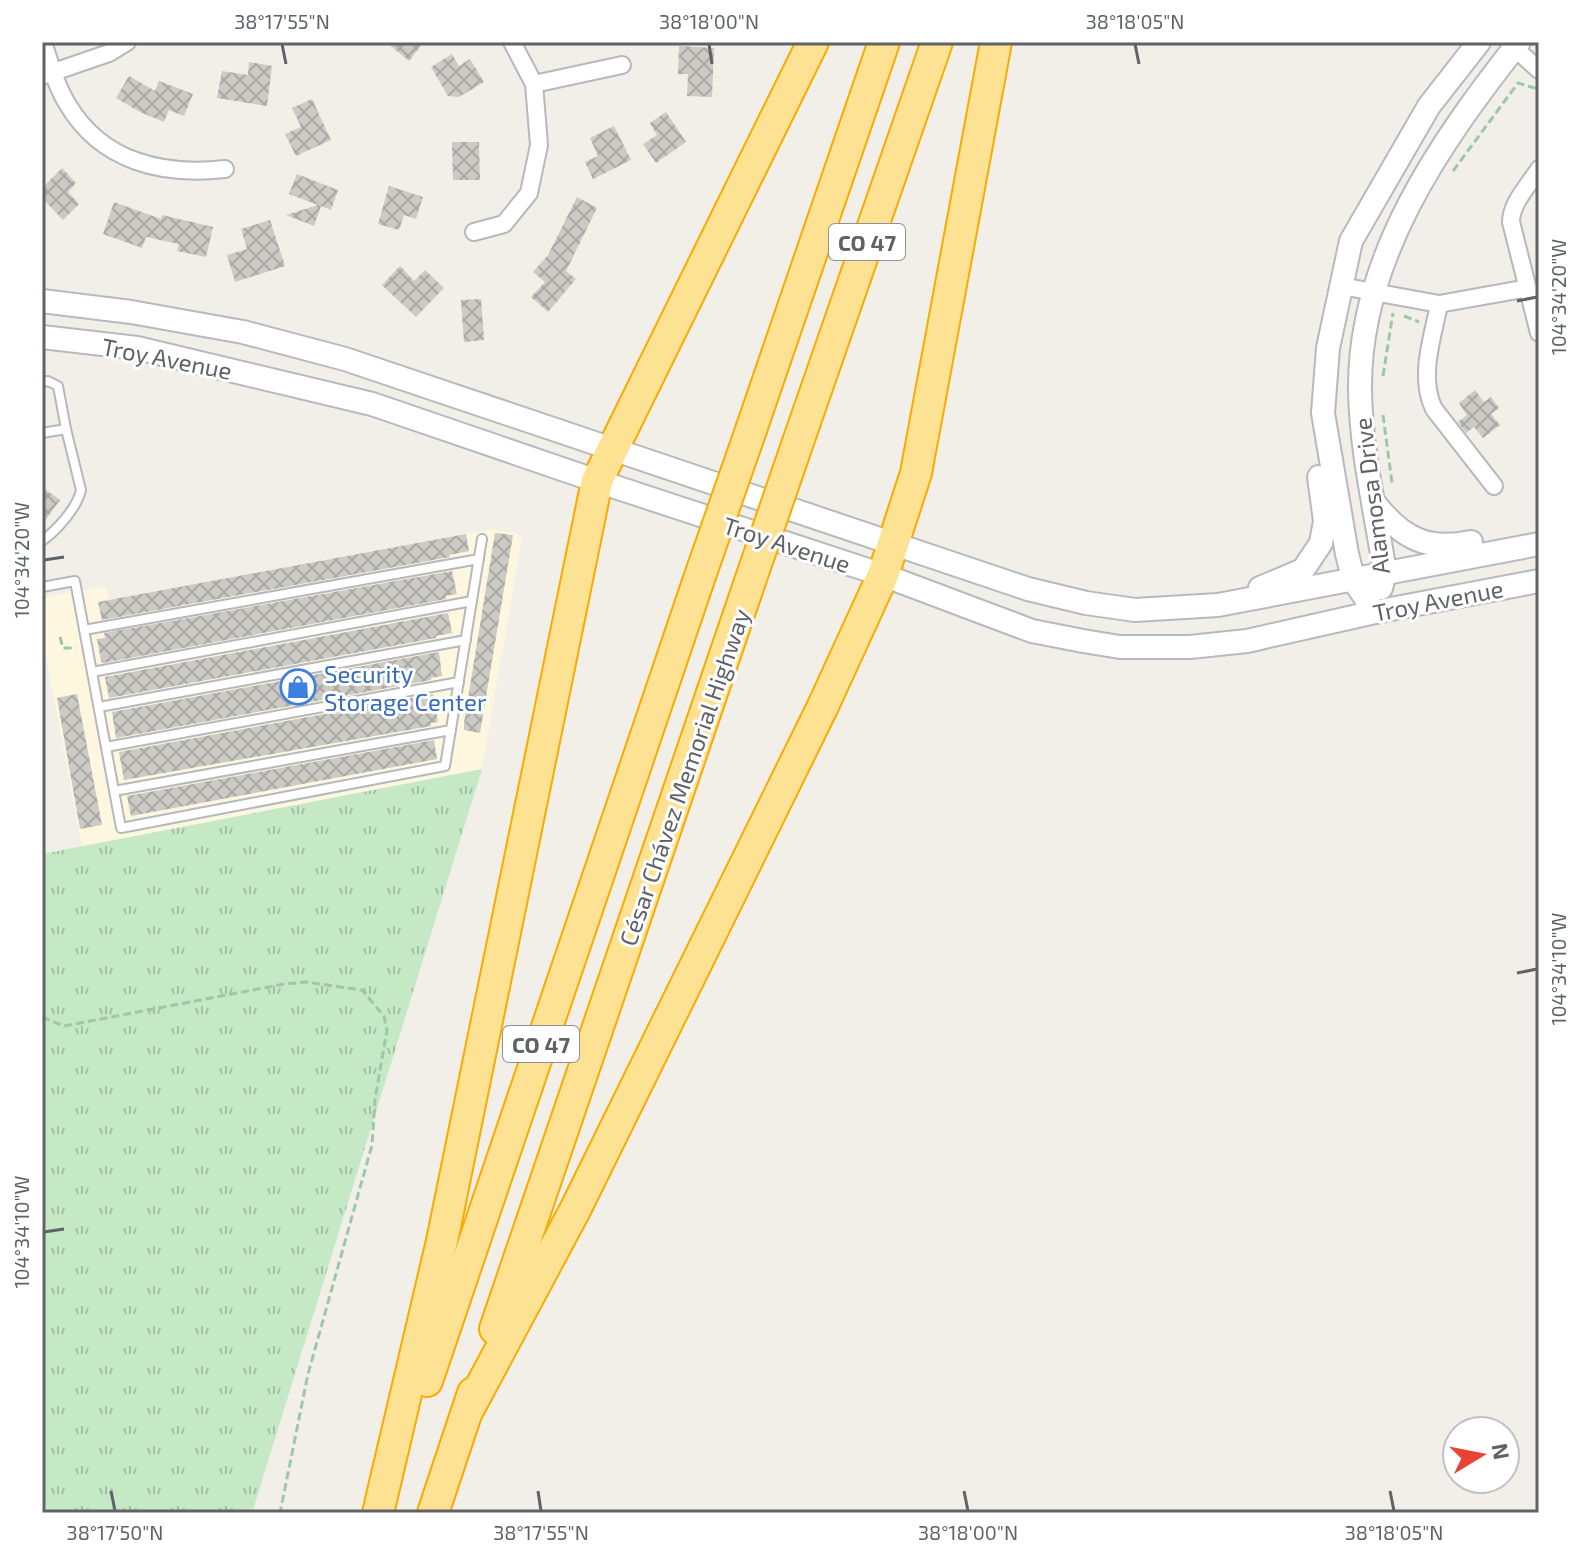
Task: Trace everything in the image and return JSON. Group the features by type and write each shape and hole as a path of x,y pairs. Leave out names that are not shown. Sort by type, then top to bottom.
{"highway":[{"path":"380,1513 442,1241 597,481 813,42"},
{"name":"César Chávez Memorial Highway","path":"380,1513 884,42"},
{"name":"César Chávez Memorial Highway","path":"433,1513 937,42"},
{"path":"467,1412 582,1196 823,706 883,575 916,473 996,42"}],"main road":[{"name":"Alamosa Drive","path":"1375,612 1354,581 1347,554 1323,413 1328,348 1351,241 1429,106 1479,42"},
{"name":"Alamosa Drive","path":"1375,612 1385,573 1364,441 1360,391 1363,339 1372,293 1388,246 1455,124 1513,44"},
{"name":"Troy Avenue","path":"42,301 131,312 243,332 345,359 1028,589 1086,603 1135,610 1218,605 1539,544"},
{"name":"Troy Avenue","path":"42,337 137,348 372,404 883,575 1032,631 1120,647 1190,647 1247,641 1375,612 1539,581"},
{"path":"1218,605 1303,570 1321,543 1325,521 1311,426 1323,413"},
{"path":"1375,503 1393,526 1421,542 1449,546 1539,530"}],"street":[{"path":"43,42 48,75 84,127 129,159 172,171 225,169"},
{"path":"48,75 109,53 127,42"},
{"path":"474,232 504,224 529,193 539,145 534,84 512,42"},
{"path":"1513,44 1539,70"},
{"path":"534,84 622,65"},
{"path":"1539,169 1511,213 1539,333"},
{"path":"1341,286 1439,304 1528,288"},
{"path":"1439,304 1428,363 1428,396 1434,409 1494,486"}],"lane":[{"path":"42,382 48,381 58,386 81,481 80,499 42,541"},
{"path":"42,433 66,429"},
{"path":"42,587 75,581 121,828 445,766 482,539"},
{"path":"84,630 479,559"},
{"path":"92,672 472,601"},
{"path":"99,707 466,640"},
{"path":"106,747 459,682"},
{"path":"114,791 451,730"}],"path":[{"path":"60,637 67,649 87,646"},
{"path":"42,1017 64,1026 306,982 362,990 384,1016 387,1030 375,1099 372,1145 308,1374 280,1513"}],"shaded area":[{"path":"493,529 522,535 482,769 82,846 42,635 42,598 106,586 109,600"}],"green space":[{"path":"482,769 252,1513 42,1513 42,854"}],"building":[{"path":"386,42 424,42 409,61"},
{"path":"679,46 714,48 712,97 687,96 688,74 678,74"},
{"path":"452,54 459,66 470,59 484,82 459,97 448,96 431,67"},
{"path":"249,62 272,66 267,106 217,98 222,71 248,75"},
{"path":"129,76 155,91 159,81 193,94 184,116 169,110 164,122 116,98"},
{"path":"312,99 331,140 296,156 285,134 301,127 292,108"},
{"path":"666,112 686,142 656,163 643,144 657,135 650,123"},
{"path":"614,126 631,160 593,179 585,162 598,156 590,138"},
{"path":"452,142 479,142 480,180 453,180"},
{"path":"62,168 76,183 68,192 79,204 63,220 42,198 42,188"},
{"path":"297,174 338,190 331,210 321,206 314,226 286,215 318,205 289,194"},
{"path":"389,186 423,197 416,219 404,215 399,230 378,224"},
{"path":"577,197 597,208 566,271 576,279 548,312 531,297 545,282 533,272 548,255"},
{"path":"114,202 161,219 162,215 213,227 206,257 177,251 179,244 146,237 142,248 103,234"},
{"path":"270,220 285,266 235,282 227,255 247,249 241,229"},
{"path":"400,266 414,281 425,270 444,288 416,317 382,285"},
{"path":"481,299 484,340 464,342 461,300"},
{"path":"1475,390 1484,402 1491,397 1499,408 1491,414 1500,425 1483,438 1474,427 1466,433 1458,422 1467,415 1459,403"},
{"path":"42,487 60,500 42,525"},
{"path":"495,533 513,535 480,733 464,730 464,723"},
{"path":"466,534 469,551 450,557 102,620 98,602"},
{"path":"452,571 457,594 446,596 446,599 101,661 97,639 105,638 104,633"},
{"path":"448,613 452,633 436,638 109,698 105,677"},
{"path":"439,652 442,676 431,680 116,738 112,712"},
{"path":"77,694 102,825 80,829 57,698"},
{"path":"433,694 438,722 431,723 431,726 124,780 119,752"},
{"path":"434,740 437,759 131,816 127,796"}],"place":[{"name":"Security Storage Center","path":"298,687"}]}
